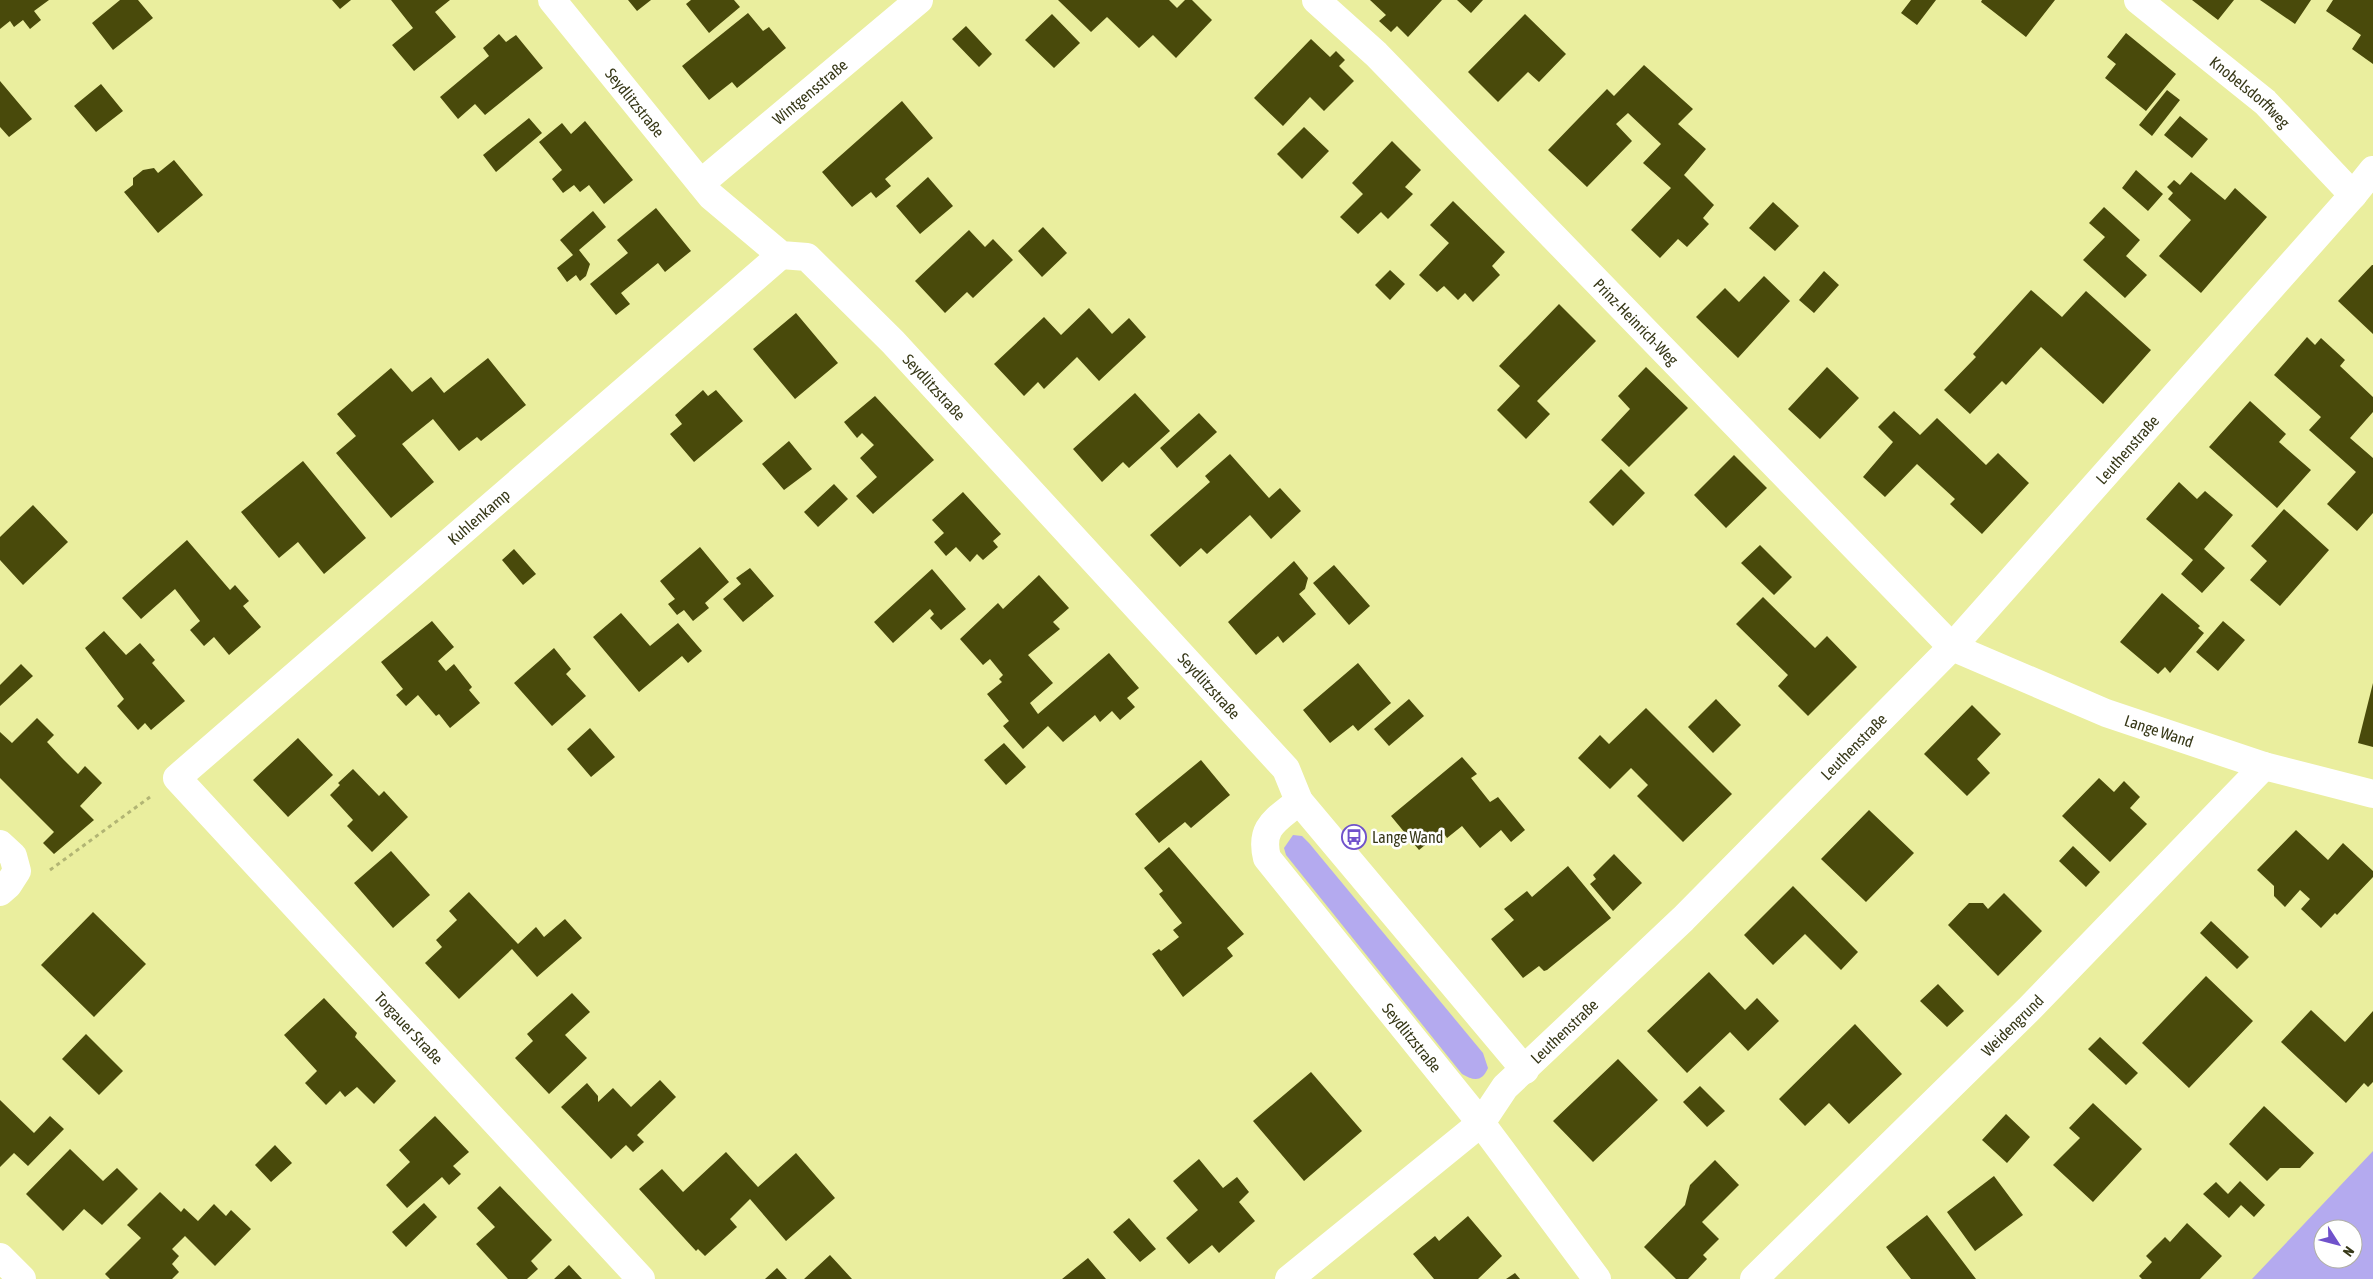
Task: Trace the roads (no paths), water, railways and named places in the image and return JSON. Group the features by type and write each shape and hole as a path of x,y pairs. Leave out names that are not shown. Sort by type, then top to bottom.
{"street":[{"name":"Seydlitzstraße","path":"552,0 711,196 781,255 807,257 892,342 1286,769 1299,801 1525,1070"},
{"name":"Wintgensstraße","path":"701,184 919,0"},
{"name":"Prinz-Heinrich-Weg","path":"1316,0 1376,54 1952,647"},
{"name":"Knobelsdorffweg","path":"2138,0 2265,102 2353,195"},
{"name":"Leuthenstraße","path":"1289,1279 1481,1123 1505,1087 1683,919 1952,647 2353,195 2373,170"},
{"name":"Kuhlenkamp","path":"177,778 781,255"},
{"name":"Lange Wand","path":"1952,647 2106,713 2264,766 2373,794"},
{"name":"Weidengrund","path":"1754,1279 2023,1015 2264,766"},
{"name":"Torgauer Straße","path":"177,778 641,1279"},
{"name":"Seydlitzstraße","path":"1299,801 1267,828 1263,844 1267,858 1481,1123 1597,1279"},
{"path":"0,844 13,856 18,871 8,885 0,892"},
{"path":"0,1257 22,1279"}],"place":[{"name":"Lange Wand","path":"1354,837"}]}
